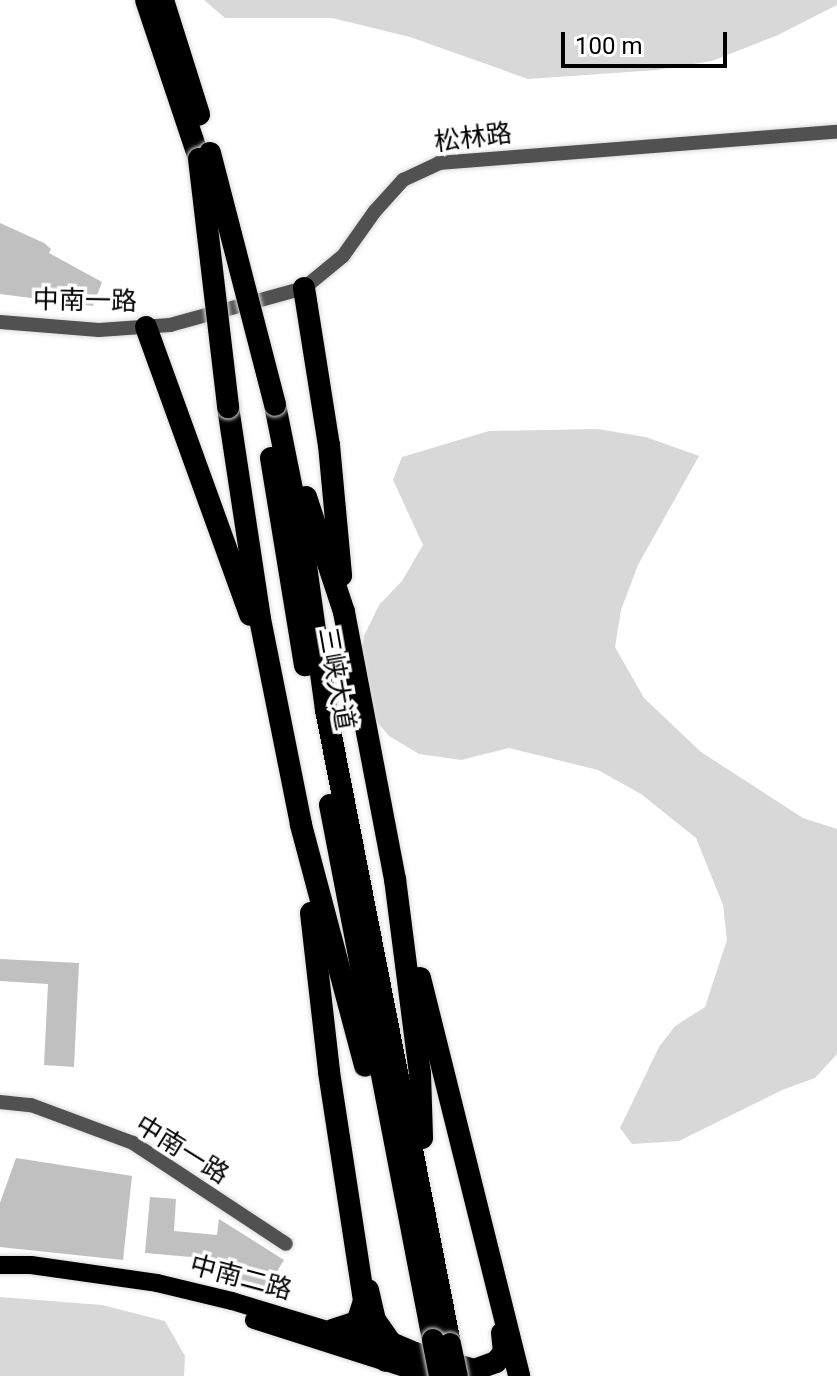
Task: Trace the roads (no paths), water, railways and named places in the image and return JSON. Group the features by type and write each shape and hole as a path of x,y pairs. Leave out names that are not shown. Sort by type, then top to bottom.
{"highway":[{"name":"三峡大道","path":"146,0 204,156"},
{"name":"三峡大道","path":"163,0 191,82 204,156 303,544 326,710 425,1205 442,1342 440,1376"},
{"path":"204,156 228,407 273,682 301,825 346,1006 404,1195"},
{"path":"304,288 329,445 344,612 395,879 515,1370"},
{"path":"146,327 273,682"},
{"name":"三峡大道","path":"269,405 339,860 404,1195 442,1342 459,1376"},
{"path":"269,405 344,612"},
{"path":"301,825 329,1072 370,1343 386,1361"},
{"path":"395,879 420,1073 425,1205"},
{"path":"349,1207 375,1320 391,1343 474,1370 496,1362 504,1352 500,1306"},
{"path":"333,1330 357,1322 364,1301"}],"main road":[{"name":"中南二路","path":"0,1265 31,1265 157,1283 333,1330 459,1376"},
{"name":"中南二路","path":"0,1276 30,1276 155,1293 230,1312 430,1376"}],"street":[{"name":"松林路","path":"170,325 304,288 343,256 375,211 403,180 439,163 837,132"},
{"name":"中南一路","path":"0,322 99,330 170,325"},
{"name":"中南一路","path":"0,1102 31,1105 133,1143 286,1244"}]}
